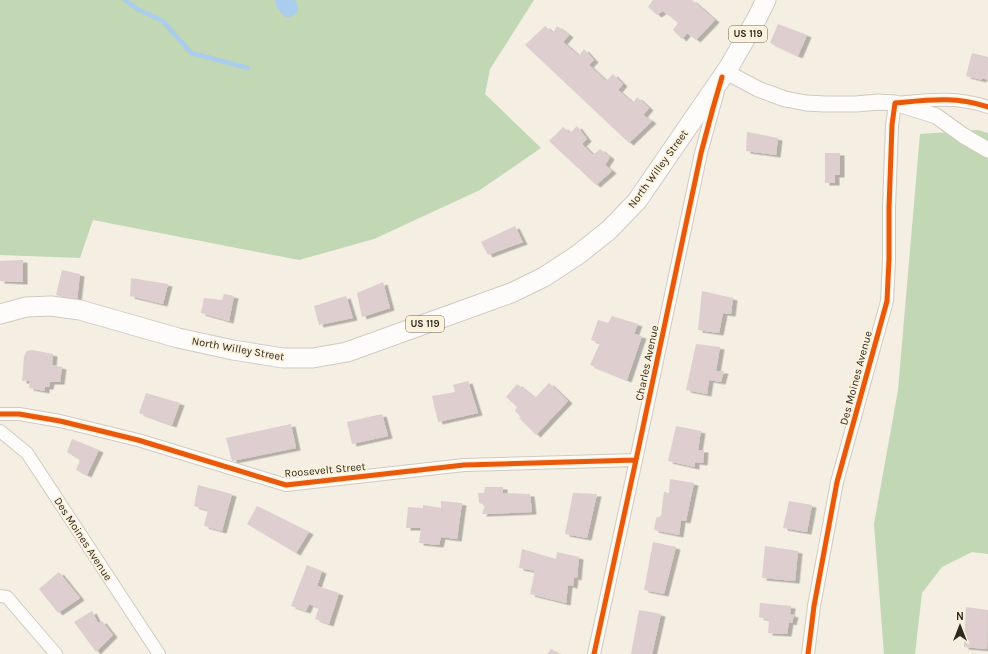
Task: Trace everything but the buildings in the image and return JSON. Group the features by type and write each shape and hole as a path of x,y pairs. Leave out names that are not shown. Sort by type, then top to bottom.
{"main road":[{"name":"US 119","path":"726,72 766,0"},
{"name":"North Willey Street","path":"0,314 26,307 51,306 80,310 178,338 233,350 283,358 313,358 347,352 511,293 544,277 579,254 609,230 637,201 726,72"}],"street":[{"path":"726,72 758,89 785,99 806,103 895,103 931,99 956,100 988,107"},
{"name":"Charles Avenue","path":"594,654 701,153 713,108 726,72"},
{"path":"895,103 936,116 964,136 988,150"},
{"name":"Des Moines Avenue","path":"808,654 814,606 837,482 887,301 892,133 895,103"},
{"path":"0,309 26,307"},
{"name":"Roosevelt Street","path":"0,414 19,414 60,421 138,440 286,485 464,465 636,460"},
{"name":"Des Moines Avenue","path":"0,431 27,453 159,654"},
{"path":"0,596 7,597 56,654"}],"green space":[{"path":"0,0 534,0 490,69 485,94 541,148 480,190 374,239 299,260 93,220 80,258 0,255"},
{"path":"978,130 988,133 988,554 972,552 942,567 922,593 915,654 884,654 874,524 898,390 920,134"}],"water":[{"path":"275,0 295,0 298,7 296,14 286,17 280,12"}],"waterway":[{"path":"125,0 137,9 163,21 191,53 248,68"}],"cycle path":[{"path":"594,654 701,153 722,77"},
{"path":"808,654 814,606 837,482 887,301 892,125 895,103 953,100 965,101 988,107"},
{"path":"0,414 19,414 60,421 138,440 286,485 464,465 636,460"}]}
